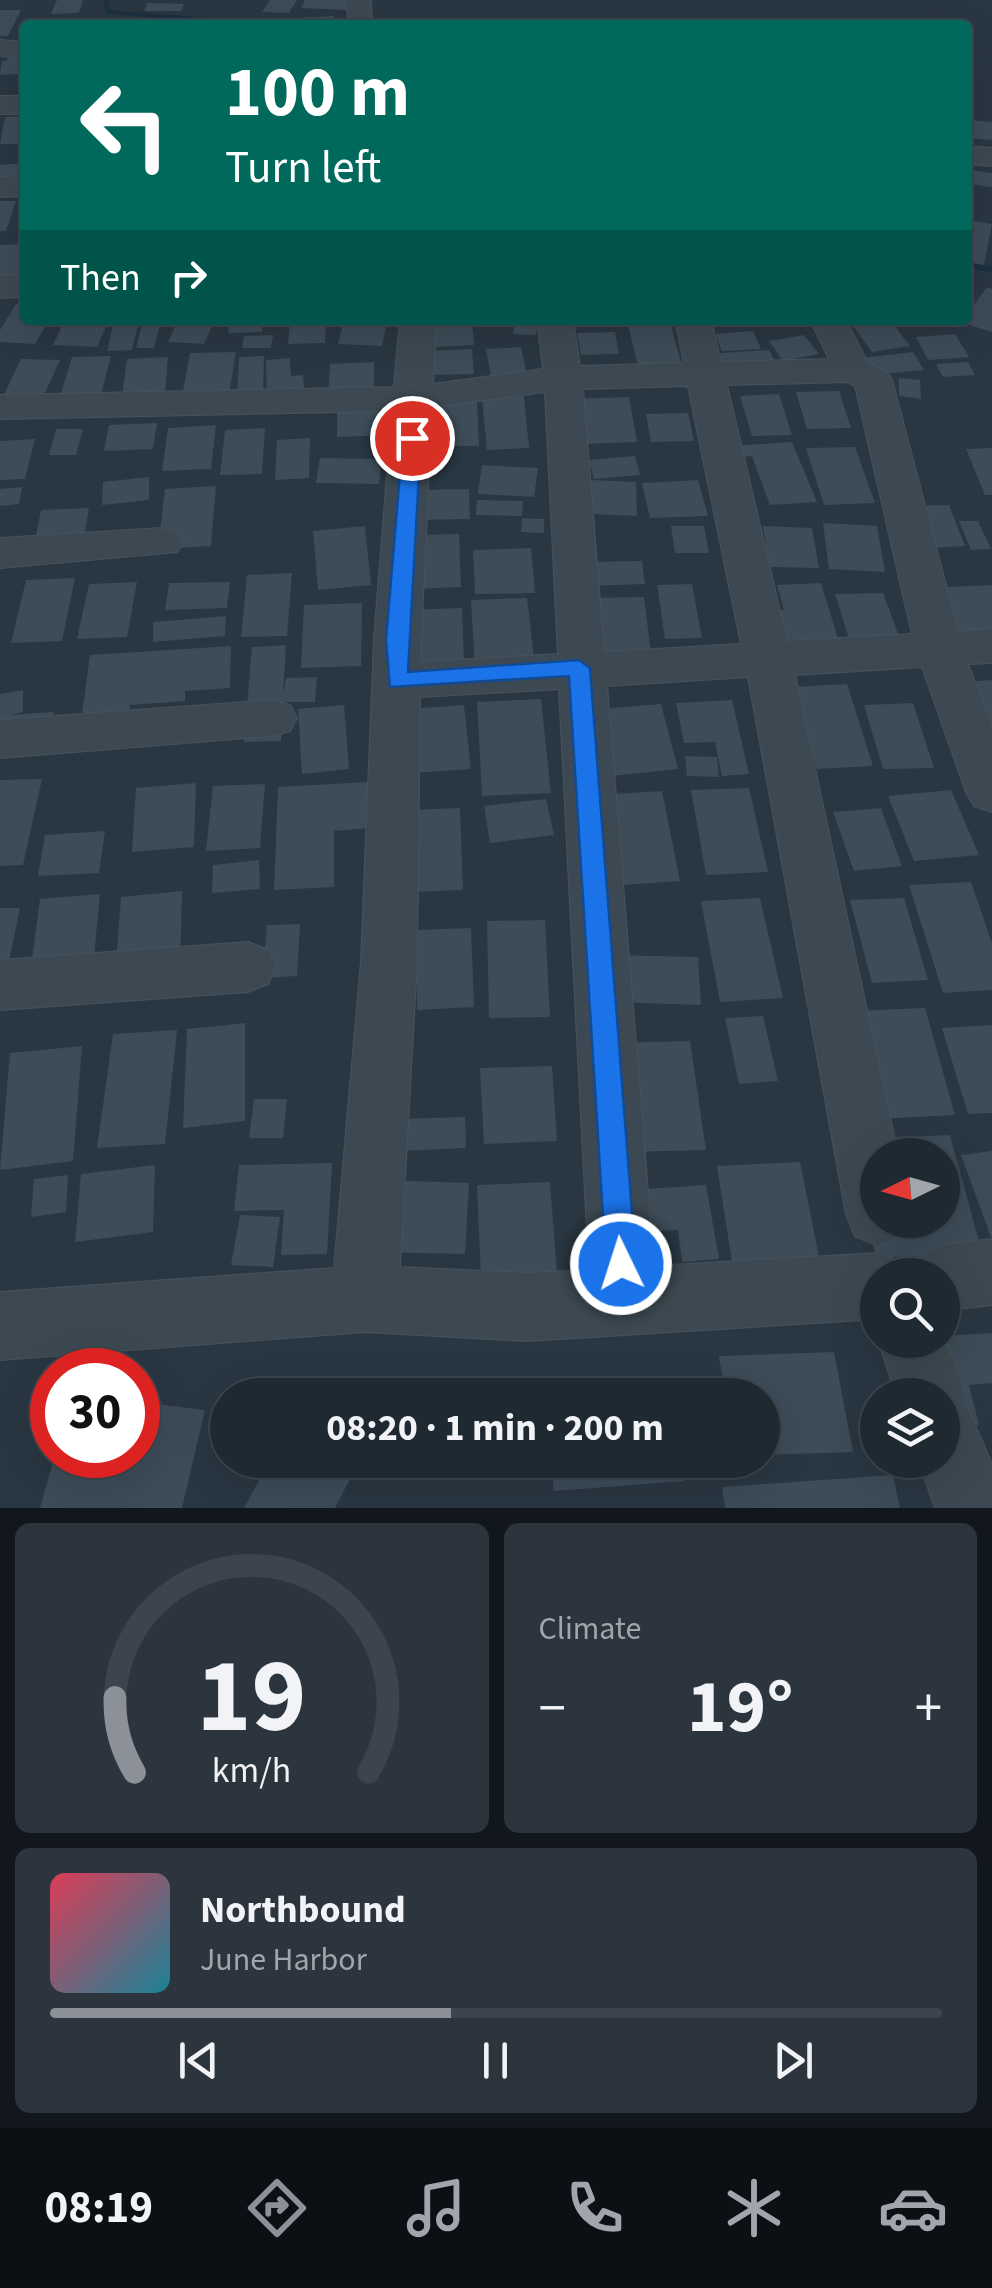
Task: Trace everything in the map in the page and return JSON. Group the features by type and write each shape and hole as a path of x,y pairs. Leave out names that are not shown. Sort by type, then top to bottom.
{"street":[{"path":"365,1300 388,962 398,681 396,640 418,325"},
{"path":"556,325 563,378 579,668 624,1304"},
{"path":"694,325 768,660 862,1138"},
{"path":"830,325 853,370"},
{"path":"0,406 415,398 563,378 853,370 873,380 940,649 992,792"},
{"path":"0,553 162,542"},
{"path":"398,681 992,646"},
{"path":"0,739 273,718"},
{"path":"0,985 248,967"},
{"path":"960,1276 992,1272"},
{"path":"0,1326 365,1300 528,1307 860,1287"},
{"path":"960,1475 972,1508"}],"building":[{"path":"57,0 83,0 79,13 51,14"},
{"path":"270,0 297,0 289,13 262,12"},
{"path":"305,0 351,0 346,10 301,8"},
{"path":"147,3 184,4 181,11 144,11"},
{"path":"0,10 21,10 8,36 0,36"},
{"path":"334,16 334,20 297,20"},
{"path":"12,52 20,52 18,74 0,75 2,61"},
{"path":"20,116 20,144 0,144 5,117"},
{"path":"972,120 992,122 992,140 972,138"},
{"path":"20,163 20,181 0,183 0,165"},
{"path":"972,170 992,173 992,187 972,184"},
{"path":"0,201 16,201 6,231 0,231"},
{"path":"972,221 992,224 984,265 972,263"},
{"path":"20,244 17,282 0,282 0,245"},
{"path":"987,287 992,289 992,332 970,325 972,308"},
{"path":"16,304 20,304 20,325 46,325 35,344 0,342 0,330"},
{"path":"63,325 107,325 97,347 53,345"},
{"path":"113,325 138,325 132,350 107,351"},
{"path":"142,325 160,325 154,348 136,348"},
{"path":"176,325 213,325 204,344 168,342"},
{"path":"229,325 263,325 262,332 228,333"},
{"path":"290,325 326,325 325,343 288,344"},
{"path":"343,325 386,325 382,346 338,344"},
{"path":"472,325 474,345 435,347 434,326"},
{"path":"515,325 537,325 536,335 513,334"},
{"path":"628,325 671,325 682,365 638,366"},
{"path":"853,325 894,325 910,346 872,352"},
{"path":"753,331 761,349 722,351 715,334"},
{"path":"615,332 619,354 581,355 577,333"},
{"path":"955,334 969,357 928,360 916,337"},
{"path":"273,335 271,348 242,348 244,336"},
{"path":"804,335 819,354 783,361 769,341"},
{"path":"521,347 527,375 491,377 486,349"},
{"path":"472,349 474,374 421,375 421,351"},
{"path":"769,350 777,366 713,371 706,354"},
{"path":"236,352 229,395 182,396 190,353"},
{"path":"913,352 924,370 872,375 861,358"},
{"path":"111,356 99,402 58,403 72,357"},
{"path":"264,356 263,398 237,400 239,357"},
{"path":"168,357 165,393 122,396 127,359"},
{"path":"290,358 291,376 303,375 305,396 267,399 266,360"},
{"path":"21,359 60,360 40,404 0,403"},
{"path":"374,362 374,396 328,397 330,364"},
{"path":"968,362 975,375 943,377 936,364"},
{"path":"899,378 920,380 921,399 899,396"},
{"path":"839,391 851,428 807,429 796,392"},
{"path":"779,394 792,435 752,436 740,396"},
{"path":"524,396 529,448 487,450 482,398"},
{"path":"629,397 637,442 583,444 569,399"},
{"path":"477,401 479,446 432,446 432,402"},
{"path":"391,411 391,435 337,437 337,412"},
{"path":"688,413 694,441 651,442 646,414"},
{"path":"157,423 153,449 104,451 109,425"},
{"path":"216,425 211,469 162,471 168,428"},
{"path":"265,428 262,474 220,475 225,430"},
{"path":"56,429 83,429 76,455 49,455"},
{"path":"310,438 309,478 275,480 277,440"},
{"path":"35,439 25,479 0,480 0,441"},
{"path":"792,442 817,502 770,505 752,456 732,458 728,446"},
{"path":"855,447 875,503 824,505 806,448"},
{"path":"992,448 992,495 985,495 966,449"},
{"path":"635,456 640,475 594,479 589,460"},
{"path":"320,458 382,459 379,484 316,483"},
{"path":"482,465 538,468 534,497 478,494"},
{"path":"149,477 149,500 102,505 103,482"},
{"path":"591,480 636,482 637,516 590,514"},
{"path":"698,480 708,516 650,518 642,483"},
{"path":"216,486 211,546 158,549 165,489"},
{"path":"22,487 19,504 0,506 0,489"},
{"path":"469,489 470,519 414,520 414,490"},
{"path":"477,500 523,501 522,516 476,515"},
{"path":"949,505 965,546 926,548 910,506"},
{"path":"89,508 84,539 35,541 41,510"},
{"path":"522,518 544,519 544,533 521,532"},
{"path":"959,521 978,521 991,549 971,550"},
{"path":"823,523 877,526 885,572 829,569"},
{"path":"365,526 371,585 318,590 313,531"},
{"path":"671,526 704,526 709,553 675,553"},
{"path":"763,526 812,528 819,568 769,567"},
{"path":"459,534 461,587 411,589 411,535"},
{"path":"531,548 535,593 475,594 473,550"},
{"path":"642,561 645,584 588,586 585,562"},
{"path":"292,573 287,636 241,637 247,575"},
{"path":"75,578 62,641 11,643 26,580"},
{"path":"137,582 127,637 77,639 89,584"},
{"path":"230,582 227,608 165,610 169,583"},
{"path":"821,583 839,642 776,645 767,610 784,610 777,585"},
{"path":"692,584 702,638 665,639 657,585"},
{"path":"992,585 992,638 946,640 926,588"},
{"path":"883,593 903,647 852,648 835,594"},
{"path":"644,597 651,653 593,654 588,598"},
{"path":"527,598 535,667 475,670 471,600"},
{"path":"362,603 361,666 301,668 304,605"},
{"path":"462,608 464,664 405,666 405,610"},
{"path":"226,616 225,636 153,642 153,622"},
{"path":"286,645 283,695 286,678 317,677 315,702 283,702 281,741 244,742 252,647"},
{"path":"231,646 230,688 185,691 185,701 130,705 127,740 78,744 90,655"},
{"path":"992,680 992,754 963,682"},
{"path":"847,684 873,766 817,769 793,687"},
{"path":"23,690 23,712 9,715 54,712 50,741 0,745 0,694"},
{"path":"541,699 551,793 482,796 477,702"},
{"path":"732,700 749,774 722,776 715,742 684,743 676,703"},
{"path":"913,703 934,768 883,769 864,705"},
{"path":"661,704 678,769 603,777 589,710"},
{"path":"344,705 349,769 302,774 298,709"},
{"path":"464,705 471,769 412,773 408,709"},
{"path":"685,756 717,757 719,777 687,776"},
{"path":"42,779 23,865 0,866 0,780"},
{"path":"368,782 369,828 334,831 334,887 274,890 278,787"},
{"path":"196,783 194,847 132,852 136,788"},
{"path":"265,784 260,848 206,851 213,786"},
{"path":"749,788 768,872 706,875 691,790"},
{"path":"951,790 979,855 914,861 888,796"},
{"path":"662,791 680,881 610,886 597,795"},
{"path":"546,799 554,835 490,843 484,806"},
{"path":"460,808 463,890 409,892 408,810"},
{"path":"881,808 902,866 854,871 833,812"},
{"path":"105,831 99,873 38,876 45,835"},
{"path":"259,860 260,889 212,893 213,865"},
{"path":"971,882 992,943 992,990 943,993 909,885"},
{"path":"182,891 180,969 115,975 121,897"},
{"path":"100,894 93,967 30,974 40,899"},
{"path":"760,898 783,998 720,1002 701,901"},
{"path":"904,898 928,980 872,983 850,900"},
{"path":"0,908 20,908 4,985 0,986"},
{"path":"545,920 550,1017 489,1018 487,921"},
{"path":"300,924 297,976 262,978 267,925"},
{"path":"471,928 474,1007 417,1010 416,930"},
{"path":"611,955 698,957 701,1005 612,1002"},
{"path":"925,1008 955,1115 878,1119 852,1011"},
{"path":"763,1016 778,1081 739,1084 725,1018"},
{"path":"245,1023 245,1121 183,1128 187,1029"},
{"path":"992,1025 992,1113 968,1114 942,1028"},
{"path":"177,1030 165,1144 97,1148 113,1034"},
{"path":"690,1041 706,1150 623,1152 612,1043"},
{"path":"82,1046 73,1161 0,1170 10,1053"},
{"path":"552,1066 557,1141 484,1144 480,1068"},
{"path":"254,1099 287,1099 283,1138 249,1138"},
{"path":"465,1117 466,1148 399,1151 399,1119"},
{"path":"950,1135 951,1138 884,1138"},
{"path":"992,1151 992,1240 961,1155"},
{"path":"800,1162 821,1267 737,1294 717,1166"},
{"path":"332,1163 327,1254 281,1255 284,1210 234,1211 239,1165"},
{"path":"155,1165 153,1232 75,1242 81,1174"},
{"path":"960,1172 982,1253 876,1258 872,1238 960,1238"},
{"path":"68,1175 66,1212 31,1217 34,1179"},
{"path":"380,1180 469,1183 465,1254 374,1252"},
{"path":"550,1182 559,1298 482,1303 477,1185"},
{"path":"706,1185 719,1259 682,1262 678,1230 639,1232 633,1190"},
{"path":"240,1215 280,1217 273,1267 231,1265"},
{"path":"992,1333 992,1383 969,1385 979,1425 960,1426 960,1378 911,1378 906,1358 960,1358 960,1335"},
{"path":"834,1352 853,1452 780,1454 780,1378 722,1378 719,1356"},
{"path":"160,1405 205,1410 182,1508 40,1508 48,1478 160,1478"},
{"path":"260,1478 351,1478 335,1508 244,1508"},
{"path":"553,1478 685,1481 554,1491"},
{"path":"894,1478 900,1508 725,1508 722,1487"}],"waterway":[{"path":"106,0 108,12 207,20"},
{"path":"972,266 992,270"}],"route":[{"path":"412,438 396,640 398,681 579,668 621,1264"}]}
